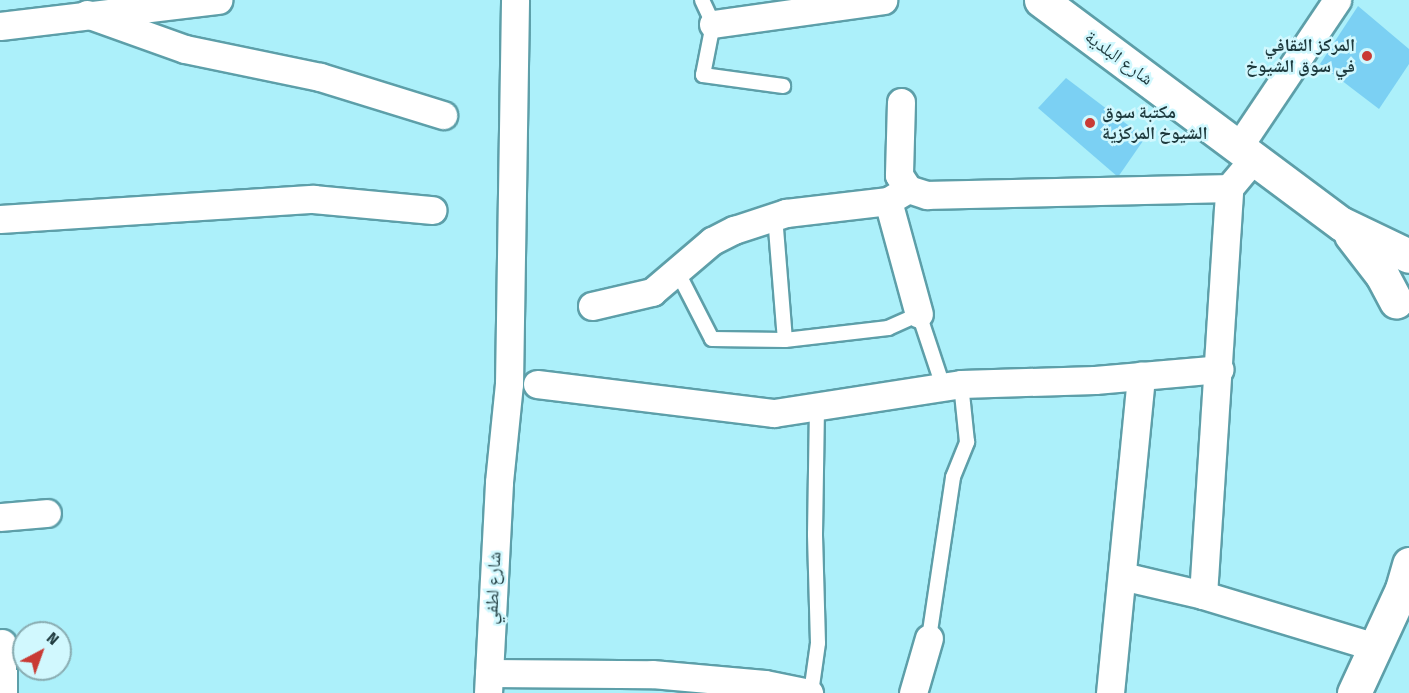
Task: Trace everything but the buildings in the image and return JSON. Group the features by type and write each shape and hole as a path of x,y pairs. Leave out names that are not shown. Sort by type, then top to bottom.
{"main road":[{"name":"شارع البلدية","path":"1041,0 1342,224 1409,256"},
{"name":"شارع البلدية","path":"1342,224 1372,261 1404,312"},
{"path":"1404,312 1394,282 1409,262"},
{"path":"1354,693 1402,589 1409,564"}],"street":[{"path":"0,26 218,0"},
{"name":"شارع لطفي","path":"488,683 499,482 509,384 515,0"},
{"path":"713,24 883,0"},
{"path":"1203,595 1220,369 1229,188 1246,152 1337,0"},
{"path":"87,14 185,49 320,77 443,115"},
{"path":"901,102 898,195 919,314"},
{"path":"592,306 652,292 712,241 775,216 898,195 1229,188"},
{"path":"0,219 313,200 432,210"},
{"path":"537,384 774,412 952,385 1141,376 1220,369"},
{"path":"1110,693 1141,376"},
{"path":"0,517 47,513"},
{"path":"1122,576 1203,595 1375,647"},
{"path":"913,693 929,638"},
{"path":"2,643 3,693"},
{"path":"488,683 652,674 765,684 810,693"}],"lane":[{"path":"702,0 713,24 703,75 783,86"},
{"path":"775,216 785,340"},
{"path":"677,271 712,339 785,340 888,328 919,314 952,385 967,442 953,477 929,638"},
{"path":"810,693 818,643 814,534 817,405"}],"place":[{"name":"المركز الثقافي في سوق الشيوخ","path":"1367,56"},
{"name":"مكتبة سوق الشيوخ المركزية","path":"1090,123"}]}
